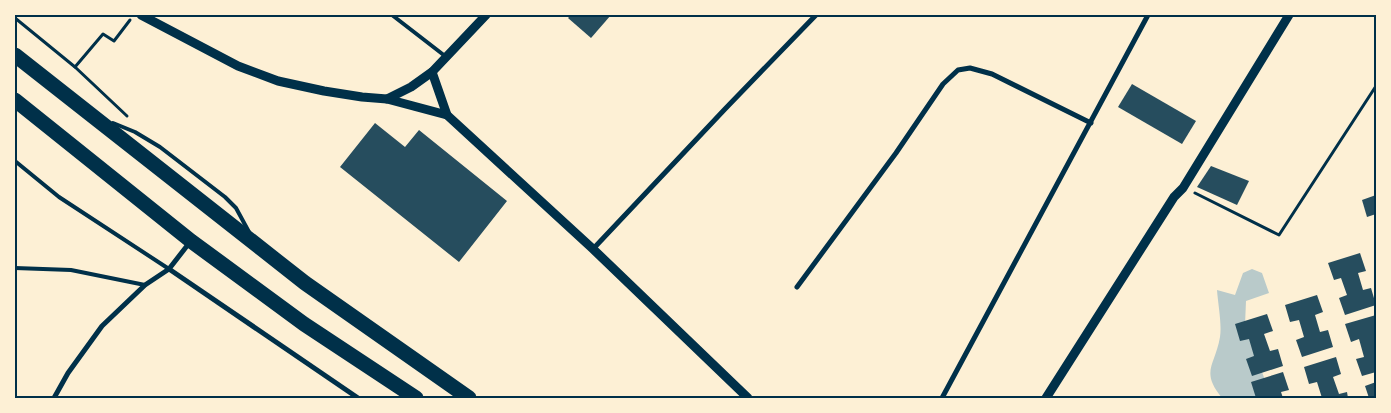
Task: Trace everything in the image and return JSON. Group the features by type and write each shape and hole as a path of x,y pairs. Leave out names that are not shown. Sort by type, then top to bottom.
{"highway":[{"path":"15,55 304,283 468,398"},
{"path":"15,100 191,241 304,324 416,398"}],"street":[{"path":"142,15 238,66 278,81 362,97 387,99 447,115 593,249 748,398"},
{"path":"387,99 411,87 432,72 486,15"},
{"path":"593,249 725,108 816,15"},
{"path":"942,398 1148,15"},
{"path":"1046,398 1174,198 1183,188 1289,15"},
{"path":"797,287 896,153 943,84 958,70 970,68 992,74 1091,123"},
{"path":"432,72 447,115"},
{"path":"54,398 68,373 102,326 144,285 169,269 191,241"},
{"path":"169,269 358,398"}],"lane":[{"path":"392,15 446,58"},
{"path":"15,161 58,197 169,269"},
{"path":"15,268 71,270 144,285"}],"path":[{"path":"75,67 103,34 114,41 134,15"},
{"path":"15,18 75,67 132,120"},
{"path":"1183,188 1279,235 1376,86"}],"shaded area":[{"path":"1252,269 1262,273 1269,293 1246,301 1245,325 1273,398 1222,398 1215,389 1210,374 1220,337 1217,290 1235,295 1243,273"}],"building":[{"path":"571,15 611,15 591,38 568,18"},
{"path":"1132,84 1196,121 1182,144 1118,107"},
{"path":"375,123 405,147 419,130 507,201 459,262 340,167"},
{"path":"1211,166 1249,181 1237,205 1197,187"},
{"path":"1376,195 1376,214 1367,217 1362,200"},
{"path":"1360,253 1366,271 1358,273 1363,290 1371,288 1376,305 1345,315 1339,298 1347,295 1341,278 1334,280 1328,263"},
{"path":"1317,295 1323,312 1315,315 1320,332 1328,330 1333,347 1302,357 1296,340 1304,337 1299,320 1290,322 1285,305"},
{"path":"1267,314 1273,331 1264,334 1270,351 1278,349 1283,366 1252,376 1246,359 1254,356 1249,339 1240,341 1235,324"},
{"path":"1376,315 1376,372 1362,376 1356,359 1364,357 1359,339 1351,342 1345,324"},
{"path":"1336,357 1341,374 1333,377 1339,394 1347,392 1348,398 1322,398 1317,382 1309,384 1304,367"},
{"path":"1283,372 1289,390 1281,392 1283,398 1256,398 1251,382"},
{"path":"1376,382 1376,398 1369,398 1365,386"}]}
